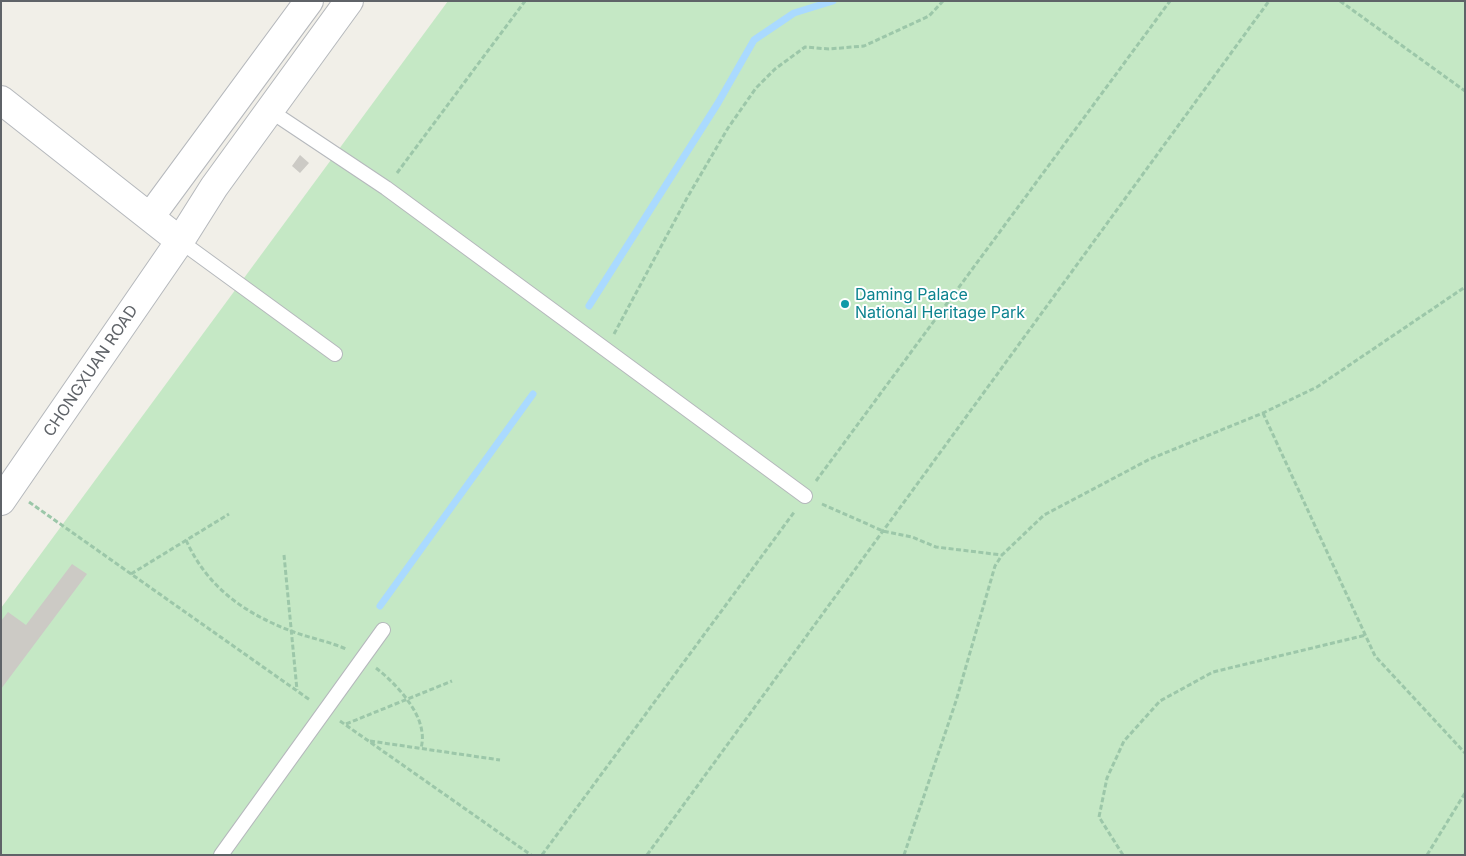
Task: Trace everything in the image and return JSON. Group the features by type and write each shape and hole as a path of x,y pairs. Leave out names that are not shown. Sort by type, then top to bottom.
{"street":[{"path":"150,217 309,1"},
{"name":"CHONGXUAN ROAD","path":"6,495 180,241 214,186 349,1"},
{"path":"1,100 180,241"}],"lane":[{"path":"269,110 386,188 805,496"},
{"path":"180,241 335,354"},
{"path":"221,855 383,630"}],"path":[{"path":"386,188 525,1"},
{"path":"605,350 687,198 728,128 756,88 775,69 805,47 829,49 864,46 928,16 943,1"},
{"path":"542,855 1170,1"},
{"path":"647,855 1269,1"},
{"path":"1340,1 1465,91"},
{"path":"904,855 956,701 996,566 1002,555 1044,515 1150,459 1263,413 1317,387 1465,287"},
{"path":"1263,413 1375,656 1465,753"},
{"path":"6,495 131,574 531,855"},
{"path":"805,496 883,531 912,537 936,547 1002,555"},
{"path":"131,574 229,514"},
{"path":"186,540 194,558 206,574 223,592 246,609 291,632 336,645 363,658 390,679 407,699 418,719 422,732 421,749"},
{"path":"284,555 297,690"},
{"path":"1123,855 1099,817 1107,778 1124,741 1160,702 1212,672 1366,636"},
{"path":"345,724 452,681"},
{"path":"369,741 500,760"},
{"path":"1427,855 1465,793"}],"green space":[{"name":"Daming Palace National Heritage Park","path":"448,1 1465,1 1465,855 1,855 1,608"}],"building":[{"path":"300,155 309,163 300,173 292,166"},
{"path":"72,564 87,574 1,689 1,621 8,612 26,625"}],"waterway":[{"path":"589,306 718,103 754,40 794,13 833,1"},
{"path":"380,606 533,394"}],"place":[{"name":"Daming Palace National Heritage Park","path":"845,304"}]}
